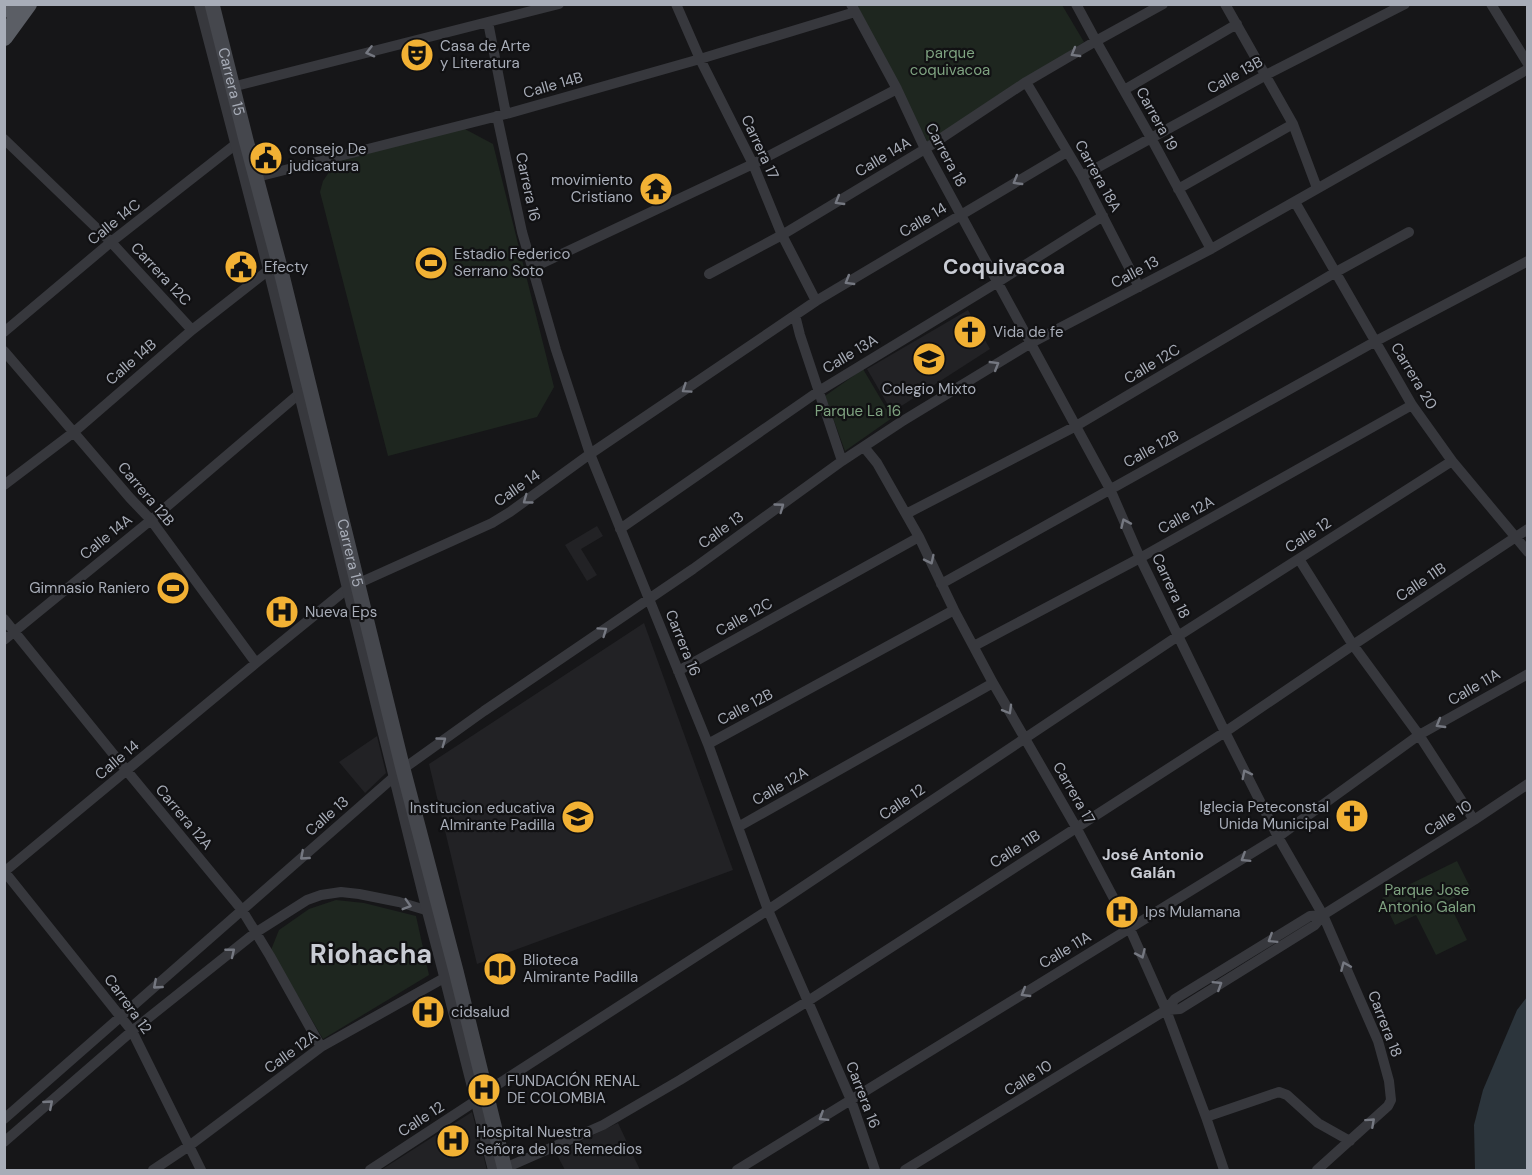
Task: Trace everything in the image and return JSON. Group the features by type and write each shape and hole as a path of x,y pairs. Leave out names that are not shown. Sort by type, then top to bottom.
{"highway":[{"path":"4,9 8,4"},
{"path":"4,38 28,4"}],"main road":[{"name":"Carrera 15","path":"212,4 241,142 256,177 275,268 399,773 502,1170"}],"street":[{"name":"Carrera 15","path":"201,4 228,88"},
{"path":"228,88 488,22 522,9 559,4"},
{"name":"Carrera 17","path":"676,4 700,59 753,164 782,235 816,302"},
{"name":"Carrera 19","path":"1076,4 1211,249"},
{"name":"Calle 14A","path":"709,274 782,235 925,149 1026,82 1163,4"},
{"path":"1225,4 1293,124 1317,188"},
{"name":"Calle 13B","path":"1082,176 1266,75 1405,4"},
{"path":"1491,4 1527,64"},
{"name":"Calle 14B","path":"256,177 502,115 700,59 853,8"},
{"name":"Carrera 18","path":"853,8 897,89 925,149 1110,489 1140,558 1225,732 1278,837 1323,915 1378,1041 1389,1081 1391,1100 1388,1107 1317,1170"},
{"name":"Carrera 16","path":"488,22 522,232 556,350 590,454 708,744 768,910 851,1100 875,1170"},
{"path":"1124,90 1237,24"},
{"name":"Calle 13","path":"4,1119 399,773 484,711 693,569 842,461 901,422 1031,343 1211,249 1527,69"},
{"name":"Carrera 18A","path":"1026,82 1082,176 1139,287"},
{"path":"532,268 753,164 897,89"},
{"path":"1178,189 1293,124"},
{"name":"Carrera 12C","path":"4,139 111,242 192,330"},
{"name":"Carrera 15","path":"241,142 275,268"},
{"name":"Calle 14C","path":"4,332 111,242 241,142"},
{"name":"Calle 14","path":"5,872 256,663 353,586 492,523 795,315 1067,152"},
{"name":"Carrera 20","path":"1295,202 1412,405 1452,461 1527,552"},
{"name":"Calle 13A","path":"620,530 819,391 1103,216"},
{"name":"Calle 12C","path":"906,514 1076,426 1336,272 1409,232"},
{"path":"1376,340 1527,261"},
{"name":"Calle 14B","path":"4,484 74,432 192,330 275,268"},
{"path":"795,315 842,461"},
{"name":"Calle 12B","path":"941,584 1376,340"},
{"name":"Carrera 12B","path":"4,351 151,520 256,663"},
{"name":"Calle 14A","path":"4,640 305,392"},
{"name":"Calle 12A","path":"974,646 1140,558 1412,405"},
{"name":"Carrera 17","path":"864,447 877,463 919,537 993,683 1076,827 1130,929 1166,1010 1224,1170"},
{"name":"Calle 12","path":"370,1170 768,910 1178,636 1452,461"},
{"name":"Calle 11B","path":"502,1170 603,1125 808,1001 1225,732 1527,529"},
{"name":"Calle 12C","path":"678,671 919,537"},
{"path":"1299,559 1353,645 1419,735 1474,820"},
{"name":"Calle 12B","path":"708,744 954,610"},
{"name":"Carrera 12A","path":"4,620 242,910 321,1047"},
{"name":"Calle 11A","path":"737,1170 1278,837 1419,735 1527,674"},
{"name":"Calle 12A","path":"738,827 993,683"},
{"name":"Carrera 15","path":"399,773 429,911 451,974"},
{"name":"Calle 10","path":"905,1170 1166,1010 1180,1009 1256,955 1315,924 1323,915 1527,784"},
{"name":"Carrera 12","path":"5,872 132,1031 201,1170"},
{"path":"7,1135 255,933 307,900 341,892 399,902 429,911"},
{"name":"Calle 12A","path":"153,1170 189,1146 321,1047 451,974"},
{"path":"1206,1117 1279,1092 1287,1095 1318,1123 1350,1141"}],"shaded area":[{"name":"Colegio Mixto","path":"968,310 990,349 892,412 867,369"},
{"path":"597,526 603,536 581,549 597,575 587,581 565,545"},
{"name":"Institucion educativa Almirante Padilla","path":"644,623 733,870 477,964 429,764"},
{"path":"377,736 386,773 365,793 339,762"},
{"path":"1527,997 1527,1170 1475,1170 1474,1125 1483,1090 1517,1010"},
{"name":"Hospital Nuestra Señora de los Remedios","path":"472,1112 487,1170 381,1170"},
{"path":"618,1123 640,1170 565,1170 556,1153"}],"green space":[{"name":"parque coquivacoa","path":"856,5 1062,5 1084,42 928,143"},
{"name":"Estadio Federico Serrano Soto","path":"463,128 493,144 554,387 537,417 388,456 320,192 323,181 336,162"},
{"name":"Parque La 16","path":"863,369 892,418 845,451 825,396"},
{"name":"Parque Jose Antonio Galan","path":"1457,861 1471,889 1448,901 1467,940 1436,955 1416,915 1395,925 1382,898"},
{"path":"336,900 364,903 416,916 429,975 323,1039 271,950 279,930 309,909"}],"place":[{"name":"Casa de Arte y Literatura","path":"417,55"},
{"name":"consejo De judicatura","path":"266,158"},
{"name":"movimiento Cristiano","path":"656,189"},
{"name":"Estadio Federico Serrano Soto","path":"431,263"},
{"name":"Efecty","path":"241,267"},
{"name":"Vida de fe","path":"970,332"},
{"name":"Colegio Mixto","path":"929,359"},
{"name":"Gimnasio Raniero","path":"173,588"},
{"name":"Nueva Eps","path":"282,612"},
{"name":"Iglecia Peteconstal Unida Municipal","path":"1352,816"},
{"name":"Institucion educativa Almirante Padilla","path":"578,817"},
{"name":"Ips Mulamana","path":"1122,912"},
{"name":"Blioteca Almirante Padilla","path":"500,969"},
{"name":"cidsalud","path":"428,1012"},
{"name":"FUNDACIÓN RENAL DE COLOMBIA","path":"484,1090"},
{"name":"Hospital Nuestra Señora de los Remedios","path":"453,1141"}],"district":[{"name":"Coquivacoa","path":"1004,267"},
{"name":"José Antonio Galán","path":"1153,863"},
{"name":"Riohacha","path":"371,954"}]}
